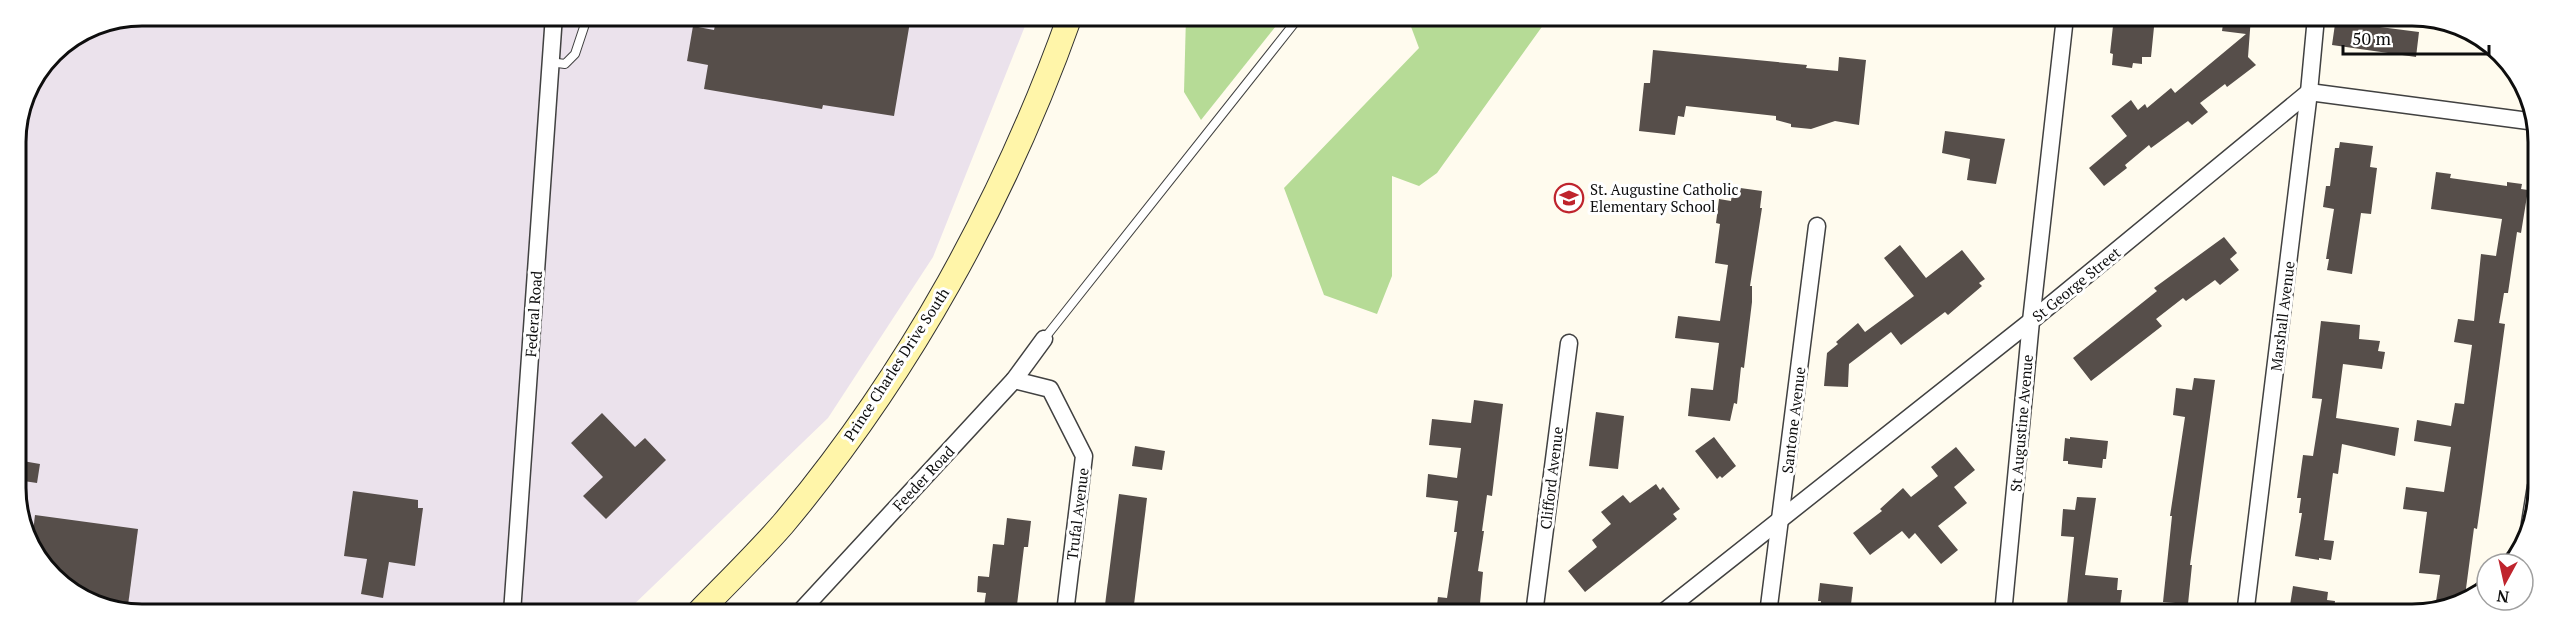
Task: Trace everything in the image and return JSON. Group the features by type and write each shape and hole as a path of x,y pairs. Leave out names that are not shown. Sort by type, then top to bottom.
{"main road":[{"name":"Prince Charles Drive South","path":"706,604 789,516 850,437 930,317 996,193 1028,127 1066,26"}],"street":[{"name":"Federal Road","path":"513,604 553,26"},
{"name":"St Augustine Avenue","path":"2004,604 2031,321 2064,26"},
{"name":"Marshall Avenue","path":"2246,604 2315,26"},
{"name":"St George Street","path":"1674,604 2031,321 2309,92"},
{"path":"2309,92 2525,121"},
{"name":"Santone Avenue","path":"1769,604 1817,226"},
{"name":"Feeder Road","path":"807,604 1014,380 1044,339"},
{"name":"Clifford Avenue","path":"1535,604 1569,343"},
{"name":"Trufal Avenue","path":"1014,380 1050,389 1084,456 1066,604"}],"lane":[{"path":"550,62 565,64 575,54 584,26"},
{"path":"1044,339 1292,26"}],"shaded area":[{"path":"126,26 1025,26 933,257 828,418 634,604 126,604 90,593 59,571 45,553 32,526 25,489 26,126 34,97 49,71 71,49 90,37"}],"green space":[{"path":"1186,26 1276,26 1201,120 1184,92"},
{"path":"1411,26 1543,26 1437,173 1419,186 1392,176 1392,276 1377,314 1324,295 1284,188 1419,48"}],"building":[{"path":"693,26 714,30 715,26 909,26 894,116 823,105 822,109 704,89 708,65 687,61"},
{"path":"2113,26 2154,26 2151,57 2142,57 2142,64 2133,63 2132,68 2112,65 2113,54 2110,53"},
{"path":"2223,26 2250,26 2248,57 2256,65 2227,87 2225,84 2200,103 2208,112 2192,125 2188,121 2151,148 2149,145 2125,165 2127,168 2104,186 2089,168 2127,136 2111,116 2131,100 2138,110 2145,104 2147,108 2171,88 2175,93 2246,34 2222,31"},
{"path":"2335,26 2380,26 2419,32 2416,57 2332,45"},
{"path":"1653,50 1807,65 1806,68 1838,71 1839,57 1866,60 1859,125 1835,121 1811,129 1791,127 1791,124 1776,120 1776,116 1686,106 1684,117 1678,116 1675,135 1639,131 1644,83 1650,83"},
{"path":"1945,131 2005,139 1996,184 1967,180 1970,159 1942,153"},
{"path":"2340,142 2373,146 2370,167 2377,168 2371,214 2361,213 2352,274 2327,270 2329,259 2326,259 2334,209 2323,207 2326,186 2330,186 2335,148 2339,148"},
{"path":"2436,172 2451,174 2450,178 2507,186 2507,182 2522,184 2521,189 2528,190 2521,233 2517,232 2508,293 2504,293 2499,323 2505,324 2477,529 2474,528 2466,591 2436,602 2440,575 2419,573 2427,512 2403,509 2406,487 2444,492 2451,447 2414,441 2417,420 2451,426 2455,403 2464,404 2472,345 2454,342 2458,319 2474,321 2481,254 2496,256 2502,219 2431,209"},
{"path":"1733,187 1762,191 1760,208 1762,208 1750,286 1752,286 1752,302 1744,368 1741,367 1737,404 1734,403 1730,421 1688,416 1691,388 1713,390 1719,343 1675,338 1678,316 1720,321 1728,265 1715,263 1720,224 1716,223 1719,199 1731,201"},
{"path":"2224,237 2237,253 2230,259 2239,270 2220,285 2215,280 2186,301 2183,298 2156,319 2162,326 2091,381 2073,358 2157,291 2154,288"},
{"path":"1900,245 1926,278 1962,250 1985,279 1979,283 1982,286 1948,315 1945,312 1901,345 1891,332 1849,364 1848,387 1824,386 1827,353 1838,344 1836,342 1858,323 1865,332 1914,296 1884,258"},
{"path":"2321,321 2360,325 2359,339 2380,341 2378,351 2385,352 2382,369 2343,364 2336,418 2399,428 2395,456 2342,444 2338,474 2333,473 2324,540 2334,541 2331,560 2295,556 2302,513 2299,513 2301,498 2297,498 2303,455 2313,456 2322,399 2312,398"},
{"path":"2194,378 2215,380 2190,565 2192,565 2188,604 2163,602 2172,516 2170,516 2185,417 2173,415 2176,388 2192,390"},
{"path":"1474,400 1503,404 1492,496 1487,495 1482,531 1484,531 1478,571 1483,572 1480,604 1437,604 1438,597 1447,598 1457,532 1454,532 1458,501 1426,497 1428,474 1457,478 1461,448 1429,445 1432,419 1471,423"},
{"path":"1596,412 1624,416 1618,469 1589,466"},
{"path":"602,413 635,447 645,438 666,460 606,519 583,496 603,477 571,443"},
{"path":"1714,437 1736,466 1722,478 1720,476 1717,479 1695,451"},
{"path":"2070,437 2108,441 2106,459 2103,459 2102,468 2068,464 2068,461 2063,461 2065,438 2070,439"},
{"path":"1135,446 1165,451 1162,470 1132,466"},
{"path":"1956,447 1975,470 1954,487 1967,503 1938,526 1958,550 1941,564 1915,533 1909,539 1902,531 1870,555 1853,533 1882,511 1880,509 1903,488 1911,497 1938,476 1931,467"},
{"path":"25,461 40,464 37,483 25,481"},
{"path":"1656,484 1660,490 1663,487 1680,509 1673,514 1677,519 1585,592 1568,571 1597,547 1592,540 1611,524 1601,512 1623,495 1630,503"},
{"path":"353,491 418,500 418,508 423,508 415,566 389,562 383,598 361,594 367,559 344,556"},
{"path":"1119,494 1147,498 1134,604 1105,604"},
{"path":"2077,497 2096,498 2085,575 2118,578 2117,590 2122,590 2120,604 2067,604 2074,537 2061,536 2063,509 2075,510"},
{"path":"35,515 138,529 128,604 90,593 71,581 49,559 33,530"},
{"path":"1007,518 1031,521 1028,547 1024,547 1017,604 984,604 986,593 977,592 978,576 989,577 993,544 1004,545"},
{"path":"1820,583 1853,587 1851,604 1821,604 1821,601 1818,601"},
{"path":"2293,586 2328,592 2327,600 2335,601 2335,604 2290,604"}],"place":[{"name":"St. Augustine Catholic Elementary School","path":"1569,198"}]}
